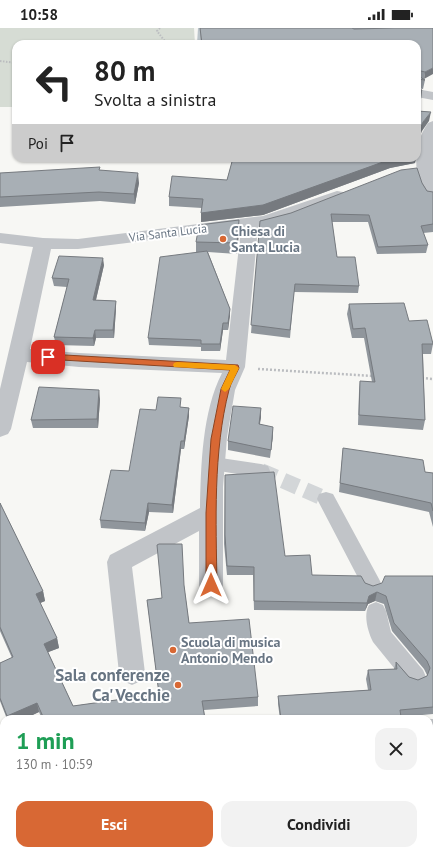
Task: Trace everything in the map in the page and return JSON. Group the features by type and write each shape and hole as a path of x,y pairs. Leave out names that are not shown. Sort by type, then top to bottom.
{"street":[{"path":"421,94 433,96"},
{"path":"421,161 424,156 427,138 433,126"},
{"path":"420,162 417,168 433,194"},
{"name":"Via Santa Lucia","path":"0,238 43,243 78,244 250,223 284,215 352,190"},
{"path":"211,585 211,513 216,439 225,389 235,368 250,223"},
{"path":"0,429 15,372 43,243"},
{"path":"18,354 79,360 235,368"},
{"path":"214,464 261,471"},
{"path":"326,499 372,584"},
{"path":"132,673 119,562 211,513"},
{"path":"376,611 380,636 415,677"}],"path":[{"path":"160,28 157,31 165,40"},
{"path":"0,61 12,62"},
{"path":"235,368 380,376"},
{"path":"418,378 433,379"}],"shaded area":[{"path":"0,28 194,28 195,40 12,40 12,107 0,107"}],"building":[{"path":"200,28 433,28 433,68 425,72 421,71 421,40 202,40"},
{"path":"421,111 431,112 421,126"},
{"path":"232,162 383,162 263,205 201,213 203,199 169,197 172,176 227,180"},
{"path":"100,167 99,170 138,173 134,194 99,192 0,197 0,173"},
{"path":"417,168 422,183 427,191 433,192 433,224 421,226 428,245 378,247 369,215 331,214 337,257 355,257 359,286 295,284 290,330 251,325 260,221 291,213 401,170"},
{"path":"239,220 237,243 196,242 199,225"},
{"path":"207,251 230,309 228,323 223,323 220,344 201,344 201,340 148,338 160,257"},
{"path":"59,256 103,258 93,300 116,301 113,330 95,330 93,338 54,337 69,279 52,278"},
{"path":"404,303 409,321 427,320 433,344 422,344 425,420 359,415 360,381 375,382 365,328 353,329 349,304"},
{"path":"39,387 99,390 97,419 31,420"},
{"path":"158,397 181,398 180,407 189,408 184,441 181,441 172,505 148,503 145,523 100,520 111,470 129,471 140,409 156,410"},
{"path":"233,406 261,408 259,424 273,427 271,450 228,441"},
{"path":"343,448 423,460 425,472 433,473 433,511 431,503 340,483"},
{"path":"274,472 285,556 310,555 312,575 361,576 365,583 373,586 382,583 385,576 433,576 433,707 400,710 401,715 280,715 278,696 371,690 368,670 397,669 396,662 409,677 418,680 427,676 430,668 427,661 394,623 386,596 377,592 369,596 367,603 254,601 254,567 227,566 225,535 225,475"},
{"path":"0,503 43,591 36,594 57,638 44,644 73,706 159,694 147,600 162,598 157,545 182,544 184,585 189,623 249,619 258,697 202,701 204,715 42,715 37,703 7,715 0,698 0,663 13,657 0,627"}],"waterway":[{"path":"199,40 200,28"}],"tunnel":[{"path":"261,471 326,499"}],"slow traffic":[{"path":"177,365 235,368 225,389"}],"place":[{"name":"Chiesa di Santa Lucia","path":"223,239"},
{"name":"Scuola di musica Antonio Mendo","path":"173,650"},
{"name":"Sala conferenze Ca' Vecchie","path":"178,685"}],"route":[{"path":"48,357 235,368 225,389 216,439 211,513 211,585"}]}
